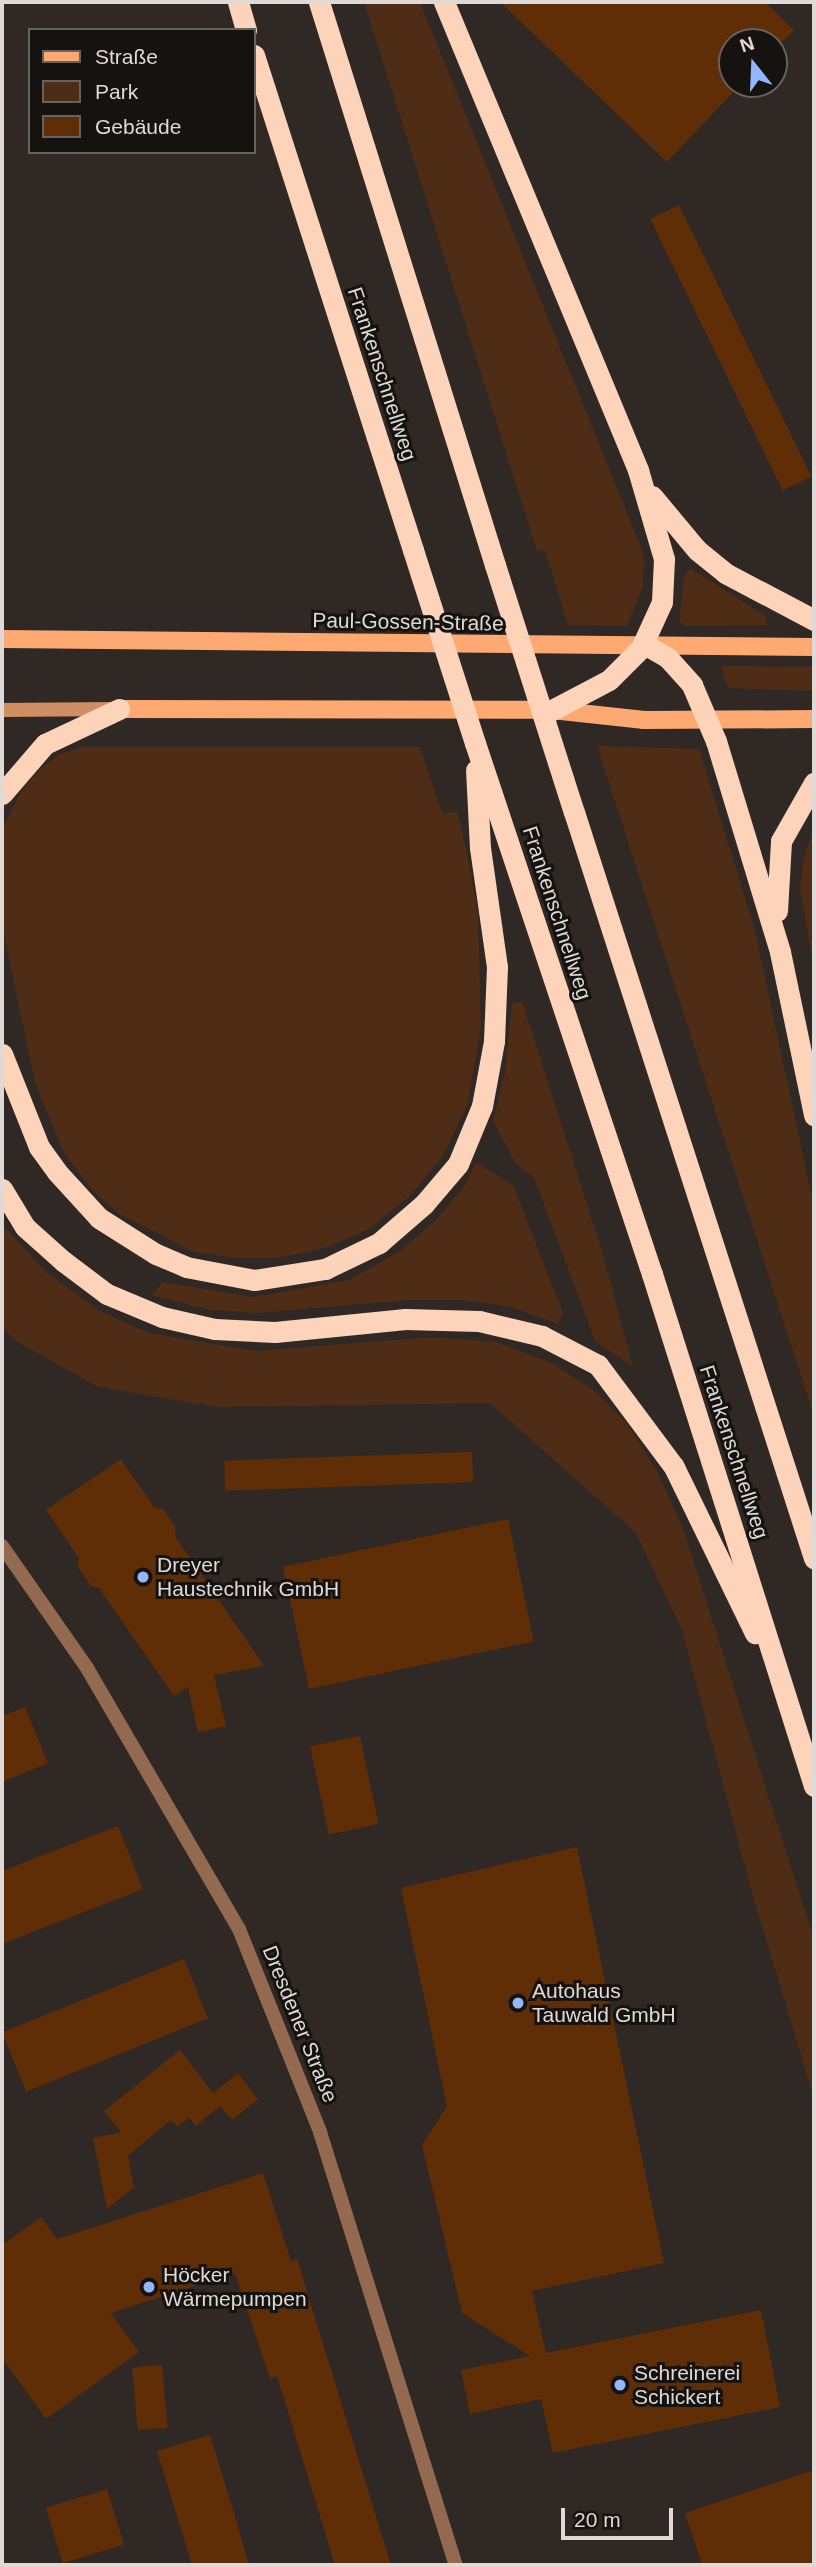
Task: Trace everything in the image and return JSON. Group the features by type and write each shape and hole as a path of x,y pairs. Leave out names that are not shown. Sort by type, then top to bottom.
{"highway":[{"path":"238,2 245,28"},
{"name":"Frankenschnellweg","path":"319,2 495,565 814,1559"},
{"path":"443,2 638,470 655,501 697,550 725,573 814,620"},
{"name":"Frankenschnellweg","path":"256,61 475,743 652,1275 814,1786"},
{"path":"552,710 608,680 646,648 665,582 664,559 638,470"},
{"path":"646,648 679,668 708,719 780,952 814,1115"},
{"path":"2,794 45,744 119,709"},
{"path":"2,1054 39,1147 57,1172 99,1218 156,1254 186,1267 254,1280 325,1269 379,1244 424,1204 458,1164 482,1106 494,1041 497,967 480,848 475,743"},
{"path":"780,952 776,870 782,841 814,783"},
{"path":"2,1189 26,1227 63,1261 107,1294 162,1317 215,1329 275,1332 405,1320 479,1321 542,1336 598,1365 674,1467 786,1698"}],"main road":[{"name":"Paul-Gossen-Straße","path":"2,639 646,648 814,647"},
{"path":"2,710 552,710 644,720 814,719"}],"street":[{"name":"Dresdener Straße","path":"2,1546 86,1668 239,1929 320,2132 456,2565"}],"green space":[{"path":"364,2 420,2 644,557 643,586 627,626 568,625 545,550 537,551"},
{"path":"691,569 766,616 767,625 683,626 679,620 685,573"},
{"path":"721,666 814,667 814,691 728,688"},
{"path":"597,746 699,749 755,930 814,1207 814,1416"},
{"path":"82,747 420,747 442,813 457,812 465,844 478,913 481,1028 467,1106 444,1154 410,1196 367,1230 325,1248 278,1258 234,1258 192,1251 119,1214 93,1191 64,1153 35,1083 2,925 2,829 21,792 41,768 59,755"},
{"path":"814,826 814,968 800,888 803,861"},
{"path":"522,1001 602,1251 633,1367 595,1341 534,1178 516,1164 493,1121 505,1072 512,1004"},
{"path":"476,1162 513,1185 563,1313 558,1324 508,1306 461,1300 408,1300 258,1313 210,1310 151,1295 163,1282 253,1297 349,1280 402,1250 437,1219 465,1185"},
{"path":"2,1224 46,1272 102,1312 149,1333 256,1351 432,1337 496,1342 552,1363 596,1392 628,1425 658,1473 683,1528 814,1939 814,2098 752,1893 682,1630 636,1533 490,1403 217,1407 98,1387 16,1341 2,1327"}],"building":[{"path":"500,2 765,2 794,30 788,36 788,28 718,28 718,98 728,98 667,162"},
{"path":"679,205 811,476 783,490 650,219"},
{"path":"472,1452 473,1482 225,1491 224,1461"},
{"name":"Dreyer Haustechnik GmbH","path":"121,1459 154,1507 163,1509 176,1528 175,1536 264,1666 214,1675 226,1726 198,1732 188,1687 174,1696 99,1588 91,1586 78,1567 79,1558 46,1510"},
{"path":"508,1519 534,1641 309,1689 283,1567"},
{"path":"25,1707 48,1763 2,1782 2,1716"},
{"path":"360,1736 379,1824 329,1835 310,1747"},
{"path":"118,1826 143,1889 2,1944 2,1871"},
{"name":"Autohaus Tauwald GmbH","path":"577,1847 664,2263 532,2291 546,2353 761,2310 780,2407 553,2453 541,2399 470,2414 461,2370 530,2356 462,2313 422,2145 447,2106 401,1888"},
{"path":"184,1959 208,2018 26,2092 2,2032"},
{"path":"180,2050 213,2093 238,2073 258,2099 232,2120 220,2106 196,2126 189,2118 177,2127 171,2120 128,2156 134,2187 107,2209 93,2138 121,2132 104,2111"},
{"path":"263,2173 291,2261 297,2259 391,2565 335,2565 277,2376 270,2379 235,2273 111,2313 139,2352 46,2419 2,2358 2,2245 41,2217 57,2239"},
{"path":"162,2365 167,2428 138,2430 132,2368"},
{"path":"210,2435 249,2565 192,2565 157,2451"},
{"path":"814,2470 814,2565 702,2565 685,2513"},
{"path":"107,2489 124,2544 63,2563 46,2508"}],"place":[{"name":"Dreyer Haustechnik GmbH","path":"143,1577"},
{"name":"Autohaus Tauwald GmbH","path":"518,2003"},
{"name":"Höcker Wärmepumpen","path":"149,2287"},
{"name":"Schreinerei Schickert","path":"620,2385"}]}
